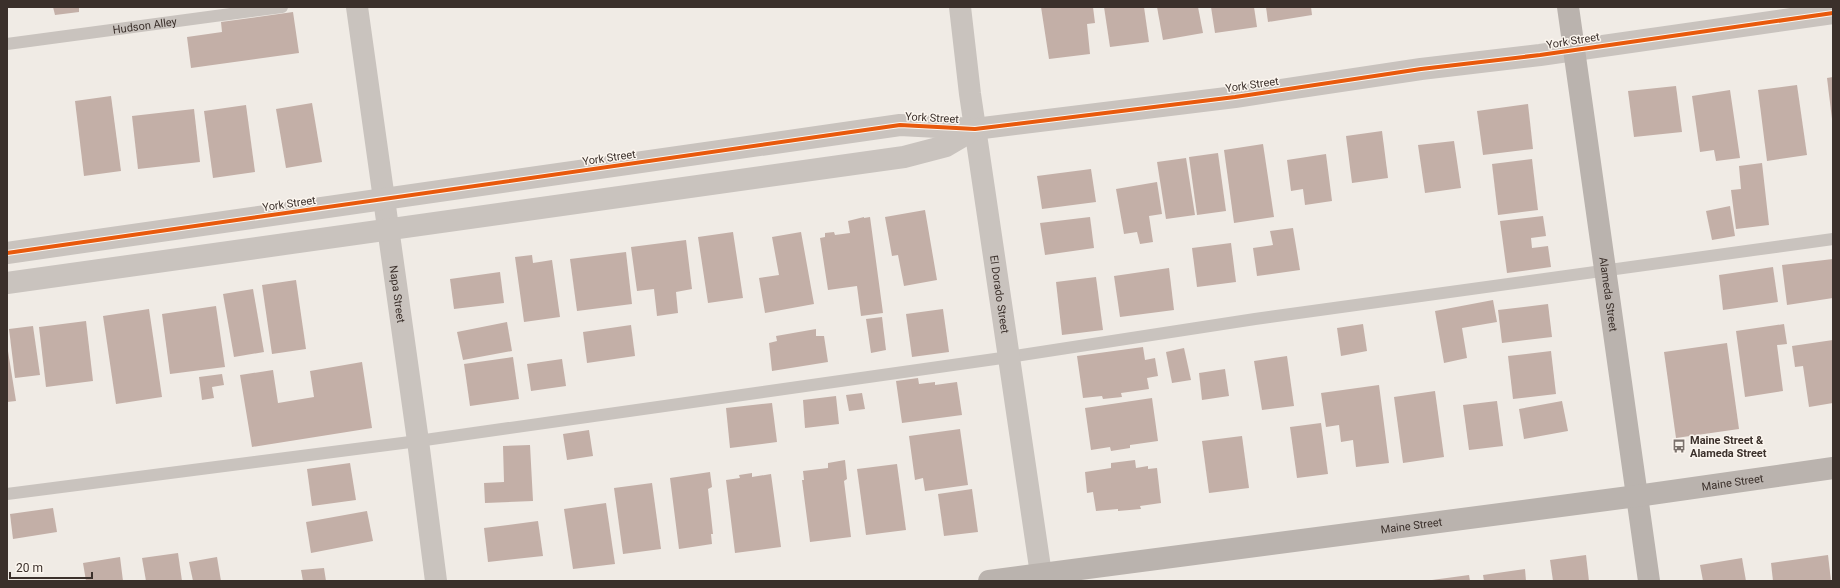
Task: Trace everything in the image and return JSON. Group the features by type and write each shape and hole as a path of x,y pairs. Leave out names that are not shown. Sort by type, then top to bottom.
{"street":[{"name":"Napa Street","path":"357,7 418,441 436,581"},
{"name":"El Dorado Street","path":"960,7 975,129 1041,577"},
{"name":"Alameda Street","path":"1568,7 1649,581"},
{"name":"York Street","path":"7,253 900,125 975,129 1235,97 1833,13"},
{"path":"7,283 904,157 946,146 975,129"},
{"name":"Maine Street","path":"989,581 1041,577 1833,468"}],"lane":[{"name":"Hudson Alley","path":"7,44 282,7"},
{"path":"7,494 418,441 1009,357 1255,319 1605,272 1833,239"}],"building":[{"path":"53,7 79,7 79,12 55,15"},
{"path":"1041,7 1093,7 1095,23 1087,24 1090,54 1049,59"},
{"path":"1104,7 1144,7 1149,42 1110,47"},
{"path":"1157,7 1198,7 1203,33 1163,40"},
{"path":"1211,7 1254,7 1257,27 1215,33"},
{"path":"1266,7 1311,7 1312,15 1268,22"},
{"path":"293,12 299,53 191,68 187,37 222,32 221,22"},
{"path":"1833,77 1833,119 1832,119 1827,78"},
{"path":"1797,85 1807,155 1767,161 1758,90"},
{"path":"1676,86 1682,132 1634,137 1628,91"},
{"path":"1730,90 1740,158 1716,161 1714,150 1700,152 1692,96"},
{"path":"111,96 121,171 84,176 75,101"},
{"path":"312,103 322,162 286,168 276,109"},
{"path":"1528,104 1533,149 1483,155 1477,111"},
{"path":"246,105 255,172 213,178 204,111"},
{"path":"194,109 200,162 138,169 132,116"},
{"path":"1382,131 1388,178 1352,183 1346,136"},
{"path":"1454,141 1461,188 1425,193 1418,145"},
{"path":"1263,144 1274,217 1234,223 1224,150"},
{"path":"1218,153 1226,211 1197,215 1189,157"},
{"path":"1326,154 1332,201 1305,205 1303,189 1291,191 1287,160"},
{"path":"1186,158 1195,215 1166,219 1157,162"},
{"path":"1532,159 1538,210 1498,215 1492,164"},
{"path":"1762,163 1769,225 1736,229 1731,190 1741,189 1739,166"},
{"path":"1091,169 1096,202 1042,209 1037,176"},
{"path":"1157,182 1162,214 1149,216 1153,242 1140,244 1137,232 1124,234 1116,189"},
{"path":"1730,206 1735,236 1712,240 1706,211"},
{"path":"925,210 937,280 904,286 898,255 892,256 885,217"},
{"path":"1543,216 1546,236 1531,238 1532,248 1548,246 1551,267 1507,273 1500,221"},
{"path":"870,217 883,313 861,316 857,286 828,290 820,238 825,237 825,233 834,232 835,235 850,233 848,221"},
{"path":"1090,217 1094,248 1045,255 1040,223"},
{"path":"1293,228 1300,270 1257,276 1253,248 1273,245 1270,231"},
{"path":"733,232 743,298 708,303 698,237"},
{"path":"801,232 814,304 765,313 759,278 779,275 772,237"},
{"path":"686,240 692,289 676,292 678,313 657,316 654,289 637,291 631,247"},
{"path":"1231,243 1236,282 1197,287 1192,248"},
{"path":"626,252 632,304 577,311 570,259"},
{"path":"532,255 533,263 552,260 560,317 524,322 515,257"},
{"path":"1833,259 1833,298 1787,305 1782,265"},
{"path":"1773,267 1778,302 1723,310 1719,275"},
{"path":"1169,268 1174,310 1120,317 1114,276"},
{"path":"500,272 504,303 454,309 450,279"},
{"path":"1096,277 1103,330 1062,335 1056,282"},
{"path":"296,280 306,349 272,354 262,285"},
{"path":"253,289 264,352 234,357 223,294"},
{"path":"1493,300 1497,322 1462,328 1467,358 1444,363 1435,311"},
{"path":"1548,304 1552,337 1502,343 1498,310"},
{"path":"216,306 225,367 170,374 162,314"},
{"path":"149,309 162,397 116,404 103,316"},
{"path":"943,309 949,352 912,357 906,314"},
{"path":"882,317 886,350 871,353 866,319"},
{"path":"86,321 93,381 46,387 39,327"},
{"path":"507,322 512,351 463,360 457,332"},
{"path":"1363,324 1367,351 1341,356 1337,328"},
{"path":"1784,324 1787,344 1777,345 1783,391 1745,397 1736,331"},
{"path":"631,325 635,356 587,363 583,332"},
{"path":"33,326 40,375 15,378 9,329"},
{"path":"816,329 816,336 824,336 828,362 772,371 769,343 777,341 776,336"},
{"path":"1833,340 1833,403 1809,407 1803,366 1795,367 1792,346"},
{"path":"1727,343 1739,429 1676,438 1664,352"},
{"path":"7,345 16,401 7,402"},
{"path":"1143,347 1145,360 1155,358 1158,376 1147,378 1149,389 1121,393 1122,397 1103,399 1102,396 1083,398 1077,356"},
{"path":"1184,348 1191,380 1172,383 1166,352"},
{"path":"1551,351 1556,394 1513,399 1508,356"},
{"path":"1287,356 1294,406 1262,410 1254,361"},
{"path":"513,357 519,399 470,406 464,364"},
{"path":"562,359 566,386 531,391 527,364"},
{"path":"362,362 372,428 252,447 240,375 273,370 278,403 314,397 310,371"},
{"path":"1225,369 1229,396 1202,400 1199,373"},
{"path":"222,374 224,385 212,387 214,398 202,400 199,377"},
{"path":"918,378 919,384 935,382 935,385 957,382 962,415 902,423 896,381"},
{"path":"1379,385 1389,463 1356,467 1353,440 1341,442 1339,425 1326,427 1321,393"},
{"path":"1435,391 1444,457 1403,463 1394,397"},
{"path":"862,393 865,409 849,411 846,395"},
{"path":"836,396 839,424 805,428 803,400"},
{"path":"1152,398 1158,441 1130,445 1130,448 1111,451 1110,447 1091,450 1085,408"},
{"path":"1497,401 1503,446 1469,450 1463,405"},
{"path":"1562,401 1568,431 1524,439 1519,409"},
{"path":"772,403 777,442 730,448 726,408"},
{"path":"1321,423 1328,474 1297,478 1290,427"},
{"path":"960,429 968,485 925,491 923,478 915,480 909,436"},
{"path":"589,430 593,456 567,460 563,434"},
{"path":"1242,436 1249,488 1209,493 1202,441"},
{"path":"530,445 533,501 485,503 484,483 504,482 503,446"},
{"path":"845,460 847,479 844,481 851,537 810,542 802,480 804,480 803,471 828,468 828,463"},
{"path":"1135,460 1136,468 1148,466 1148,469 1157,468 1161,503 1140,506 1141,509 1096,511 1093,492 1087,493 1085,472 1111,468 1111,463"},
{"path":"350,463 356,500 312,506 307,469"},
{"path":"897,464 906,530 866,535 857,469"},
{"path":"710,472 712,487 708,489 713,534 711,534 712,544 679,549 670,478"},
{"path":"752,473 752,477 771,474 781,547 735,553 726,480 740,478 739,475"},
{"path":"652,483 661,549 623,554 614,488"},
{"path":"972,489 978,532 944,536 938,494"},
{"path":"606,503 615,564 573,569 564,509"},
{"path":"53,508 57,532 13,539 10,514"},
{"path":"367,511 373,541 311,553 306,522"},
{"path":"538,521 543,556 488,562 484,528"},
{"path":"178,553 182,581 146,581 142,558"},
{"path":"1586,555 1589,581 1553,581 1550,560"},
{"path":"1828,555 1831,581 1773,581 1771,563"},
{"path":"120,557 123,581 86,581 83,563"},
{"path":"217,557 221,581 193,581 189,562"},
{"path":"1742,558 1746,581 1703,581 1700,565"},
{"path":"324,568 326,581 303,581 301,570"},
{"path":"1525,569 1526,581 1484,581 1483,575"},
{"path":"1469,575 1470,581 1432,581 1432,580"}],"cycle path":[{"path":"7,253 900,125 975,129 1235,97 1421,69 1540,55 1833,13"}],"place":[{"name":"Maine Street & Alameda Street","path":"1679,446"}]}
